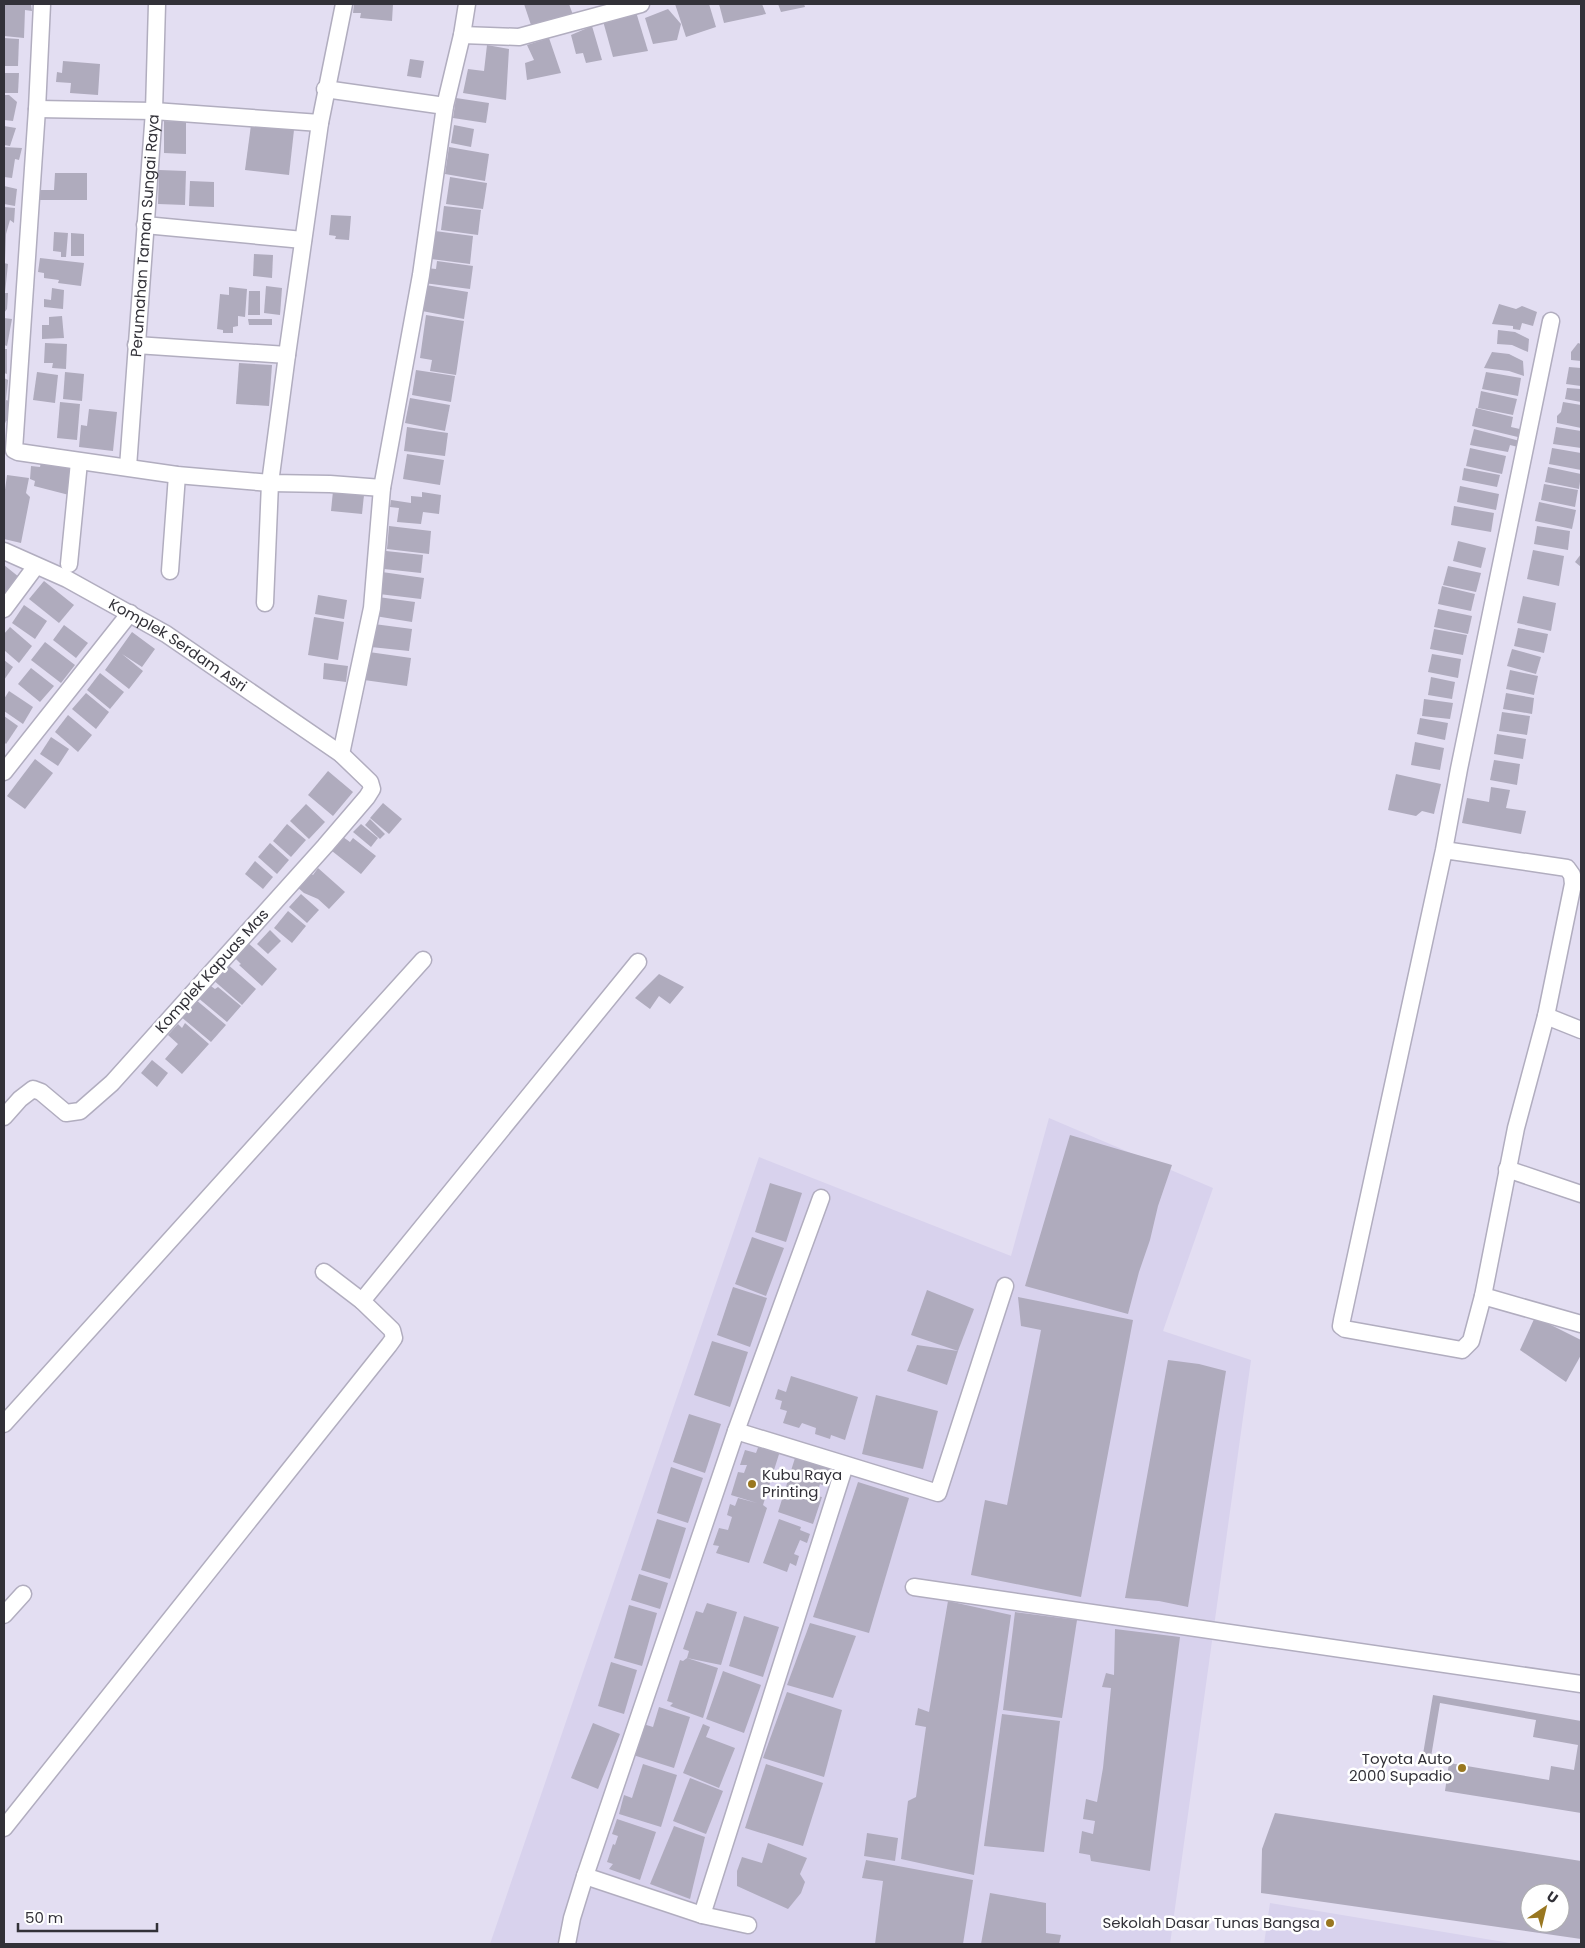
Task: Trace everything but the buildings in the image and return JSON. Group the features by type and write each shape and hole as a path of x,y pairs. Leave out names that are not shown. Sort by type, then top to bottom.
{"street":[{"path":"42,4 37,109 13,447 18,452 177,475 270,483 330,484 382,488"},
{"name":"Perumahan Taman Sungai Raya","path":"128,468 154,111 157,4"},
{"path":"266,603 270,483 325,90 344,4"},
{"path":"342,754 372,608 382,488 421,275 445,106 462,35 467,4"},
{"path":"462,35 519,37 641,4"},
{"path":"325,90 445,106"},
{"path":"37,109 154,111 320,123"},
{"path":"146,225 303,240"},
{"path":"1444,850 1567,868 1572,875 1573,884 1546,1016 1530,1069 1507,1169 1483,1296 1471,1340 1462,1350 1345,1329 1342,1326 1383,1124 1444,850 1551,321"},
{"path":"136,345 287,355"},
{"path":"69,564 79,462"},
{"path":"170,571 177,475"},
{"name":"Komplek Serdam Asri","path":"4,551 66,579 166,634 342,754"},
{"path":"4,609 36,566"},
{"path":"4,772 130,613"},
{"name":"Komplek Kapuas Mas","path":"4,1117 20,1099 33,1089 41,1092 66,1113 80,1111 112,1082 326,846 367,797 372,789 370,782 342,754"},
{"path":"4,1424 423,960"},
{"path":"362,1302 638,962"},
{"path":"1546,1016 1581,1030"},
{"path":"1507,1169 1581,1194"},
{"path":"567,1944 572,1918 585,1876 736,1431 821,1198"},
{"path":"4,1828 394,1338 392,1330 362,1302 324,1272"},
{"path":"736,1431 938,1493 1005,1286"},
{"path":"1483,1296 1581,1324"},
{"path":"702,1915 845,1465"},
{"path":"914,1586 1581,1684"},
{"path":"4,1615 23,1594"},
{"path":"585,1876 702,1915 748,1925"}],"shaded area":[{"path":"1049,1118 1213,1188 1163,1331 1251,1360 1170,1944 490,1944 759,1157 1011,1256"},
{"name":"Sekolah Dasar Tunas Bangsa","path":"1270,1903 1516,1944 1264,1944"}],"place":[{"name":"Kubu Raya Printing","path":"752,1484"},
{"name":"Toyota Auto 2000 Supadio","path":"1462,1768"},
{"name":"Sekolah Dasar Tunas Bangsa","path":"1330,1923"}]}
